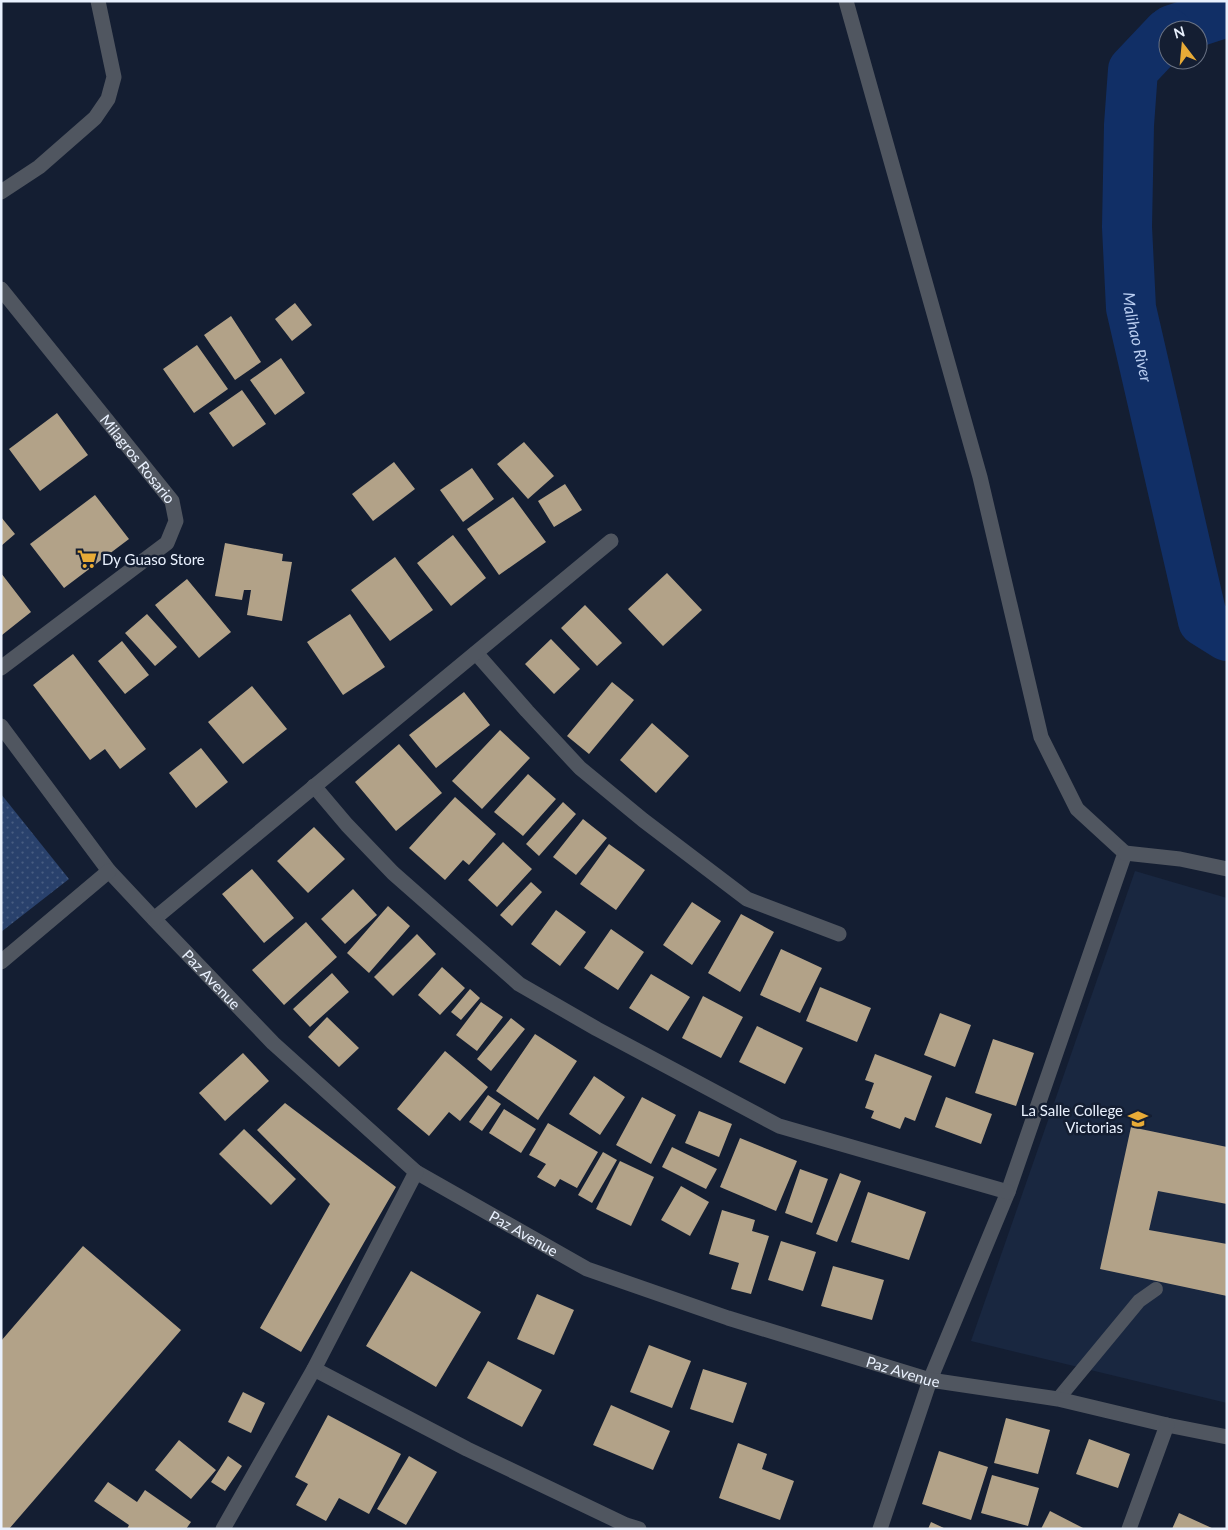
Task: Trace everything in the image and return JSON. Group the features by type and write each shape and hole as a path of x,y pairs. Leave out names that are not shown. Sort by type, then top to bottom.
{"street":[{"path":"1,192 38,167 96,118 108,99 114,77 98,1"},
{"path":"846,1 980,477 1041,737 1077,809 1125,853 1180,859 1227,868"},
{"name":"Milagros Rosario","path":"1,289 172,501 176,521 167,543 1,668"},
{"path":"154,919 611,541"},
{"path":"476,653 580,768 642,820 747,899 839,934"},
{"name":"Paz Avenue","path":"1,726 109,871 273,1043 416,1172 587,1269 728,1318 930,1380 1058,1399 1227,1437"},
{"path":"314,786 347,825 393,873 519,984 613,1038 779,1126 1008,1192"},
{"path":"880,1529 930,1380 1008,1192 1125,853"},
{"path":"1,962 109,871"},
{"path":"223,1529 314,1370 416,1172"},
{"path":"314,1370 467,1449 626,1525 639,1529"},
{"path":"1129,1529 1167,1425"}],"lane":[{"path":"1058,1399 1139,1301 1156,1289"}],"shaded area":[{"path":"1,794 69,879 1,932"},
{"name":"La Salle College Victorias","path":"1135,871 1227,898 1227,1403 971,1341"}],"building":[{"path":"295,303 312,325 292,341 275,319"},
{"path":"231,316 261,362 235,380 204,335"},
{"path":"197,345 228,389 194,413 163,369"},
{"path":"281,358 305,393 275,415 250,380"},
{"path":"242,390 266,424 233,447 209,413"},
{"path":"57,413 88,455 40,491 9,449"},
{"path":"524,442 554,476 528,499 497,464"},
{"path":"394,462 415,489 373,521 352,494"},
{"path":"472,468 494,499 463,522 440,490"},
{"path":"565,484 582,510 554,527 538,501"},
{"path":"95,495 129,539 64,588 30,544"},
{"path":"513,497 546,542 499,575 467,529"},
{"path":"1,517 15,534 1,546"},
{"path":"453,535 486,578 451,606 417,563"},
{"path":"225,543 283,554 282,561 292,562 282,621 247,615 251,590 244,590 242,600 215,596"},
{"path":"395,557 433,610 390,641 351,590"},
{"path":"1,573 31,612 2,635 1,634"},
{"path":"667,573 702,610 663,646 628,609"},
{"path":"187,579 231,632 199,658 155,605"},
{"path":"585,605 622,643 597,666 561,628"},
{"path":"147,614 177,647 155,666 125,633"},
{"path":"350,614 385,667 343,695 307,642"},
{"path":"551,639 580,669 554,694 525,664"},
{"path":"122,641 149,675 125,694 98,661"},
{"path":"73,654 146,749 120,769 105,749 90,760 33,685"},
{"path":"612,682 634,700 589,754 567,736"},
{"path":"252,686 287,729 243,764 208,722"},
{"path":"464,692 490,725 436,768 409,735"},
{"path":"652,723 689,756 656,793 620,760"},
{"path":"500,730 530,758 482,809 452,781"},
{"path":"399,744 442,793 396,831 355,782"},
{"path":"201,748 228,782 196,808 169,773"},
{"path":"528,774 556,799 523,836 494,812"},
{"path":"455,797 496,834 469,865 463,860 445,880 409,848"},
{"path":"563,802 576,814 539,856 526,844"},
{"path":"583,819 607,838 576,875 553,857"},
{"path":"314,827 345,859 308,893 277,861"},
{"path":"503,842 532,869 497,907 468,880"},
{"path":"609,844 645,870 616,910 580,884"},
{"path":"252,869 294,918 264,943 222,894"},
{"path":"531,882 542,892 512,926 500,915"},
{"path":"353,889 377,915 345,944 321,919"},
{"path":"692,902 721,921 692,965 663,945"},
{"path":"388,906 410,926 369,973 347,953"},
{"path":"556,910 586,932 560,966 531,944"},
{"path":"741,914 774,932 740,992 708,973"},
{"path":"306,922 337,957 284,1005 252,970"},
{"path":"611,929 644,952 618,990 584,968"},
{"path":"417,934 436,954 393,996 374,977"},
{"path":"781,949 822,968 800,1013 760,995"},
{"path":"442,967 465,988 440,1015 418,995"},
{"path":"332,973 349,992 310,1027 293,1009"},
{"path":"651,974 690,997 668,1031 629,1008"},
{"path":"820,987 871,1008 857,1042 806,1021"},
{"path":"470,989 480,998 461,1020 451,1012"},
{"path":"703,996 743,1017 721,1058 682,1038"},
{"path":"481,1002 503,1017 477,1051 456,1035"},
{"path":"940,1013 971,1025 955,1067 924,1055"},
{"path":"327,1017 359,1048 339,1067 308,1037"},
{"path":"511,1018 525,1029 491,1071 477,1059"},
{"path":"757,1026 803,1048 785,1084 739,1062"},
{"path":"535,1034 577,1061 538,1120 496,1091"},
{"path":"993,1039 1034,1053 1016,1106 975,1093"},
{"path":"445,1051 488,1087 460,1121 449,1112 429,1136 397,1109"},
{"path":"243,1053 269,1081 225,1121 199,1093"},
{"path":"875,1054 932,1076 915,1121 905,1117 900,1129 871,1118 874,1111 865,1108 874,1083 865,1080"},
{"path":"594,1076 625,1097 600,1135 569,1114"},
{"path":"488,1095 501,1104 482,1131 469,1122"},
{"path":"642,1097 676,1115 651,1164 616,1145"},
{"path":"946,1097 992,1114 981,1144 935,1127"},
{"path":"285,1103 396,1187 301,1352 260,1328 330,1204 257,1130"},
{"path":"504,1109 536,1129 521,1153 489,1133"},
{"path":"699,1111 732,1124 719,1157 685,1143"},
{"path":"548,1123 598,1152 577,1188 560,1179 555,1187 537,1177 546,1164 529,1155"},
{"path":"1131,1127 1227,1147 1227,1204 1158,1191 1149,1230 1227,1244 1227,1296 1100,1269"},
{"path":"244,1129 296,1179 271,1205 219,1154"},
{"path":"740,1138 797,1161 776,1211 720,1187"},
{"path":"672,1147 717,1169 706,1189 662,1167"},
{"path":"603,1152 617,1160 592,1203 578,1195"},
{"path":"620,1161 654,1177 631,1226 596,1209"},
{"path":"800,1169 828,1179 812,1223 785,1213"},
{"path":"840,1173 861,1181 837,1242 816,1234"},
{"path":"681,1186 709,1202 690,1236 661,1220"},
{"path":"868,1192 926,1212 909,1260 851,1242"},
{"path":"722,1210 755,1220 752,1231 769,1236 751,1294 731,1289 739,1263 709,1254"},
{"path":"781,1241 816,1252 803,1291 768,1280"},
{"path":"83,1246 181,1330 9,1529 1,1529 1,1341"},
{"path":"833,1266 884,1280 872,1320 821,1306"},
{"path":"411,1271 481,1312 436,1387 366,1346"},
{"path":"537,1294 574,1310 554,1355 517,1339"},
{"path":"649,1345 691,1361 672,1408 630,1392"},
{"path":"488,1361 542,1390 522,1427 467,1398"},
{"path":"703,1369 747,1383 733,1423 690,1409"},
{"path":"243,1392 265,1403 251,1433 228,1422"},
{"path":"611,1405 670,1431 653,1470 593,1445"},
{"path":"328,1415 401,1454 369,1514 339,1498 326,1521 296,1505 308,1484 295,1477"},
{"path":"1006,1418 1050,1430 1038,1474 994,1463"},
{"path":"1089,1439 1130,1454 1118,1488 1076,1474"},
{"path":"179,1440 216,1470 191,1499 155,1470"},
{"path":"738,1443 767,1454 762,1469 794,1481 780,1520 719,1498"},
{"path":"939,1451 988,1467 971,1520 922,1504"},
{"path":"228,1456 242,1466 225,1491 211,1482"},
{"path":"409,1456 437,1472 406,1525 377,1509"},
{"path":"992,1475 1039,1488 1028,1526 981,1513"},
{"path":"108,1482 137,1502 145,1490 191,1522 186,1529 127,1529 129,1525 94,1501"},
{"path":"1050,1511 1085,1529 1041,1529"},
{"path":"1179,1513 1214,1529 1172,1529"},
{"path":"931,1522 946,1529 928,1529"}],"waterway":[{"name":"Malihao River","path":"1203,20 1227,12"},
{"name":"Malihao River","path":"1158,44 1133,70 1129,125 1127,227 1131,308 1203,621 1227,636"}],"place":[{"name":"Dy Guaso Store","path":"87,559"},
{"name":"La Salle College Victorias","path":"1138,1119"}]}
